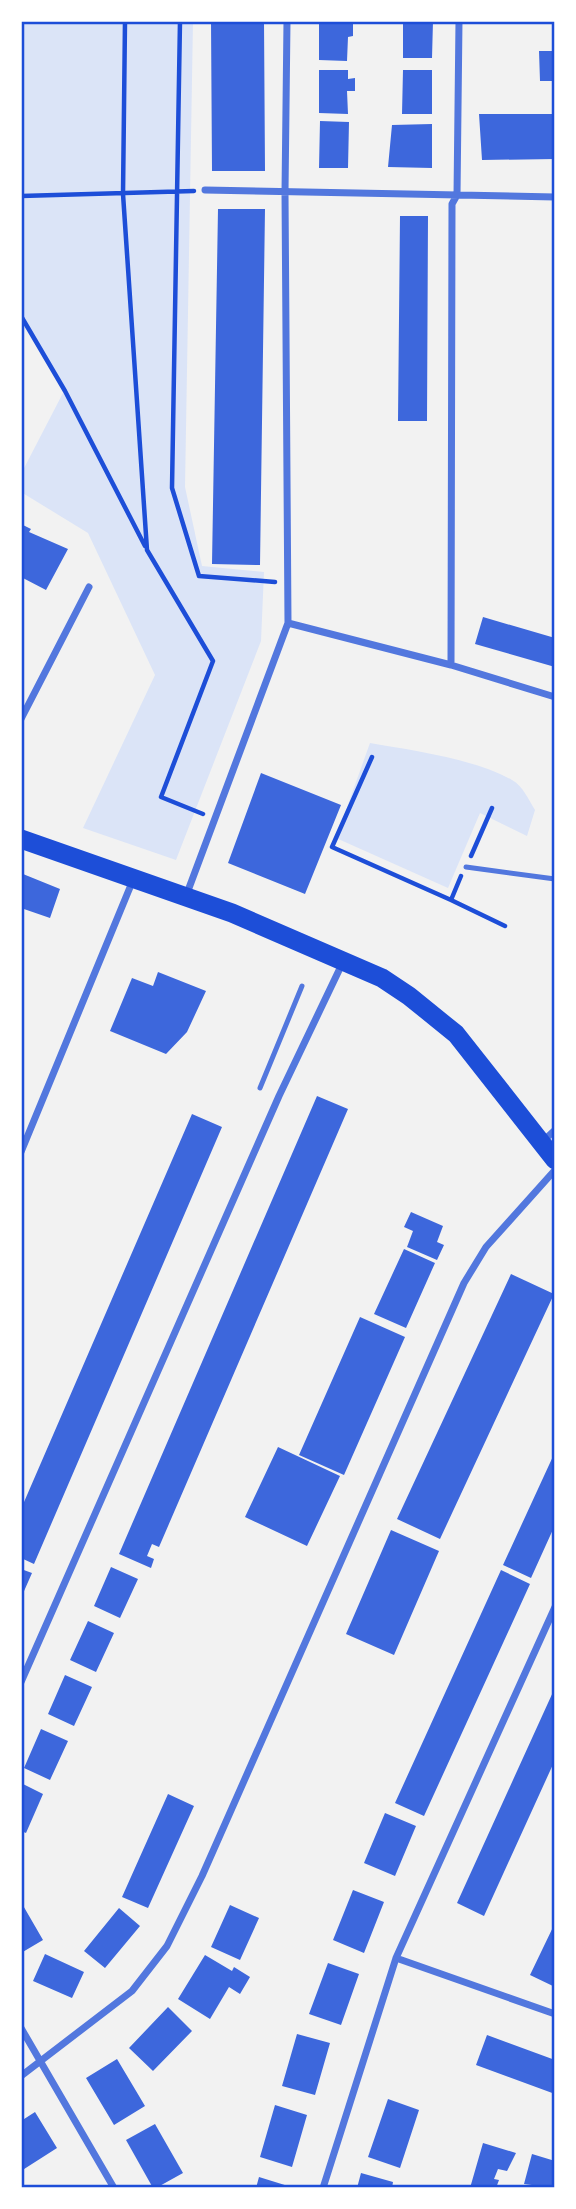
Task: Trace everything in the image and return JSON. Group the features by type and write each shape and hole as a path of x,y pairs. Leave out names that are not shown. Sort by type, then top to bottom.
{"highway":[{"path":"21,839 186,896 344,960 409,996 456,1034 549,1136 555,1160"}],"street":[{"path":"186,896 288,623 290,583 285,192 288,21"},
{"path":"451,666 452,204 457,195 459,21"},
{"path":"205,190 555,197"},
{"path":"21,719 89,587"},
{"path":"288,623 555,697"},
{"path":"21,1152 134,878"},
{"path":"21,1682 279,1096 344,960"},
{"path":"21,2076 132,1991 167,1946 202,1876 464,1283 486,1247 555,1170"},
{"path":"323,2188 396,1958 555,1607"},
{"path":"396,1958 555,2014"},
{"path":"21,2028 114,2188"}],"lane":[{"path":"466,867 555,880"},
{"path":"260,1088 302,986"}],"path":[{"path":"125,21 123,194 147,550"},
{"path":"180,21 172,488 199,576 290,583"},
{"path":"21,196 205,190"},
{"path":"21,316 65,391 147,550 212,661 161,797 216,819"},
{"path":"372,757 332,847 505,926"},
{"path":"451,900 492,808"}],"shaded area":[{"path":"21,21 193,21 185,487 202,566 264,572 261,641 176,860 83,828 155,675 88,533 21,492 21,474 64,391 21,316"},
{"path":"370,743 462,761 512,780 522,789 535,810 527,836 480,813 448,888 336,838"}],"building":[{"path":"211,21 264,21 265,171 212,171"},
{"path":"319,21 353,21 353,36 348,37 347,61 319,60"},
{"path":"403,21 433,21 432,58 403,58"},
{"path":"539,51 555,51 555,81 540,81"},
{"path":"319,70 348,70 348,79 355,78 355,91 347,91 348,114 319,113"},
{"path":"403,70 432,70 432,114 402,114"},
{"path":"479,114 555,114 555,159 482,160"},
{"path":"320,121 349,122 348,168 319,168"},
{"path":"432,124 432,168 388,167 392,125"},
{"path":"218,209 265,209 260,565 212,564"},
{"path":"400,216 428,216 427,421 398,421"},
{"path":"21,524 31,529 29,532 68,549 46,590 21,577"},
{"path":"483,617 555,638 555,667 475,644"},
{"path":"261,773 341,805 305,894 228,863"},
{"path":"23,874 60,889 50,918 21,908"},
{"path":"158,972 206,991 187,1032 166,1054 110,1031 132,978 153,986"},
{"path":"317,1096 348,1109 159,1547 152,1544 147,1556 154,1559 151,1568 119,1554"},
{"path":"192,1114 222,1127 34,1564 21,1558 21,1509"},
{"path":"411,1212 443,1226 437,1242 444,1245 437,1260 407,1247 413,1231 404,1227"},
{"path":"404,1249 435,1263 406,1328 374,1314"},
{"path":"511,1274 554,1294 440,1539 397,1519"},
{"path":"360,1317 405,1337 344,1475 299,1455"},
{"path":"278,1447 340,1476 307,1546 245,1517"},
{"path":"555,1452 555,1525 531,1578 503,1565"},
{"path":"391,1530 439,1551 394,1655 346,1634"},
{"path":"111,1567 138,1579 120,1618 94,1606"},
{"path":"21,1569 32,1573 21,1598"},
{"path":"501,1570 530,1584 424,1816 395,1803"},
{"path":"88,1621 114,1633 96,1672 70,1660"},
{"path":"65,1675 92,1687 74,1726 48,1714"},
{"path":"553,1692 555,1760 484,1916 457,1903"},
{"path":"41,1729 68,1741 50,1780 24,1768"},
{"path":"21,1783 43,1794 26,1833 21,1831"},
{"path":"168,1794 194,1806 148,1908 122,1897"},
{"path":"385,1813 416,1826 395,1876 364,1863"},
{"path":"353,1890 384,1902 364,1953 333,1940"},
{"path":"21,1902 43,1940 21,1953"},
{"path":"230,1905 259,1918 240,1960 211,1947"},
{"path":"119,1908 140,1926 105,1968 84,1951"},
{"path":"555,1923 555,1987 530,1975"},
{"path":"45,1954 84,1972 72,1998 33,1981"},
{"path":"205,1955 232,1971 234,1967 250,1977 240,1994 229,1987 210,2019 178,1999"},
{"path":"328,1963 359,1974 341,2025 309,2014"},
{"path":"168,2007 192,2031 153,2071 129,2048"},
{"path":"297,2034 330,2043 315,2095 282,2086"},
{"path":"487,2035 555,2060 555,2094 476,2065"},
{"path":"117,2059 145,2106 114,2125 86,2078"},
{"path":"388,2099 419,2110 400,2168 368,2157"},
{"path":"275,2105 307,2115 292,2167 260,2157"},
{"path":"35,2112 57,2148 21,2171 21,2121"},
{"path":"155,2124 183,2173 153,2188 126,2140"},
{"path":"483,2143 516,2153 507,2171 498,2169 494,2179 499,2180 496,2188 470,2188"},
{"path":"532,2154 555,2161 555,2188 524,2184"},
{"path":"361,2173 393,2182 392,2188 357,2188"},
{"path":"259,2177 288,2186 256,2188"}]}
